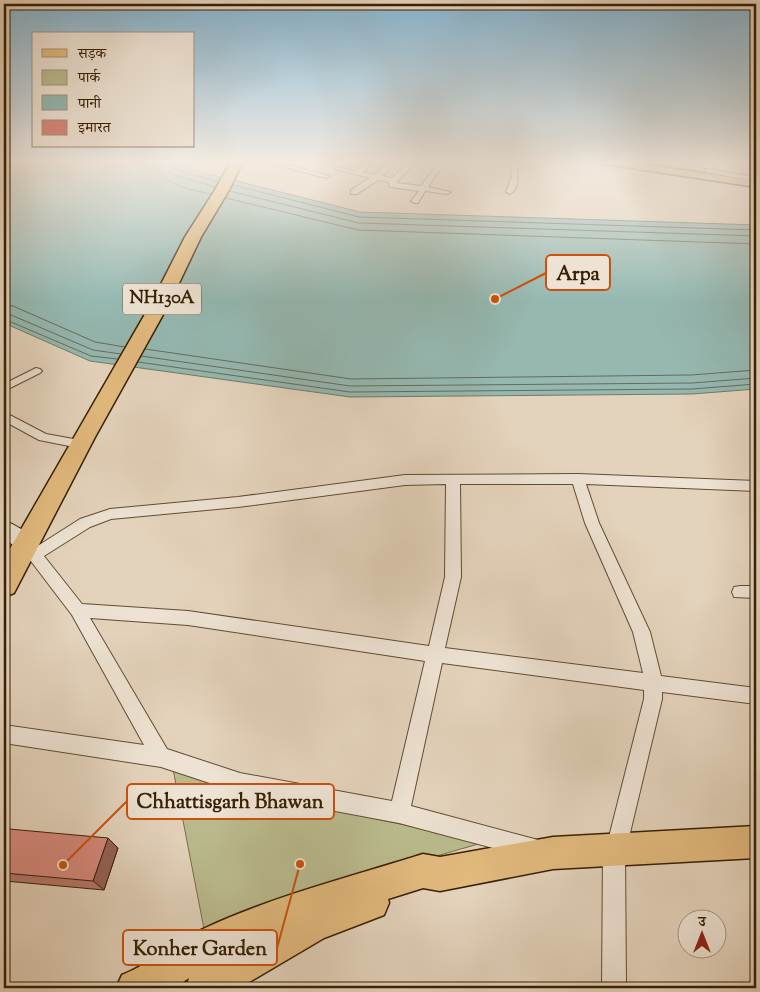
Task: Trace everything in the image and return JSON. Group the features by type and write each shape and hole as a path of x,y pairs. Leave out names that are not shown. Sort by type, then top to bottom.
{"highway":[{"name":"NH130A","path":"4,585 30,549 82,440 161,302 193,237 211,207"}],"main road":[{"path":"4,528 30,549"},
{"path":"142,987 216,941 287,914 423,871 440,874 553,853 756,842"},
{"path":"204,988 314,924 432,881 440,874"}],"street":[{"path":"4,388 36,371"},
{"path":"4,416 43,436 82,440"},
{"path":"578,478 591,521 641,632 654,683 651,709 614,850 614,988"},
{"path":"161,757 78,610 30,549 85,523 117,513 228,503 405,480 578,478 756,486"},
{"path":"399,813 453,578 453,479"},
{"path":"740,592 756,592"},
{"path":"78,610 188,618 436,655 756,696"},
{"path":"4,734 161,757 240,784 399,813 553,853"}],"green space":[{"path":"173,769 287,800 485,842 333,886 204,929"}],"water":[{"path":"4,207 341,207 360,212 756,225 756,389 692,394 350,397 90,361 4,323"}],"building":[{"path":"9,829 108,838 93,881 4,873 4,840"}],"place":[{"name":"Arpa","path":"495,299"},
{"name":"Konher Garden","path":"300,864"},
{"name":"Chhattisgarh Bhawan","path":"63,865"}]}
